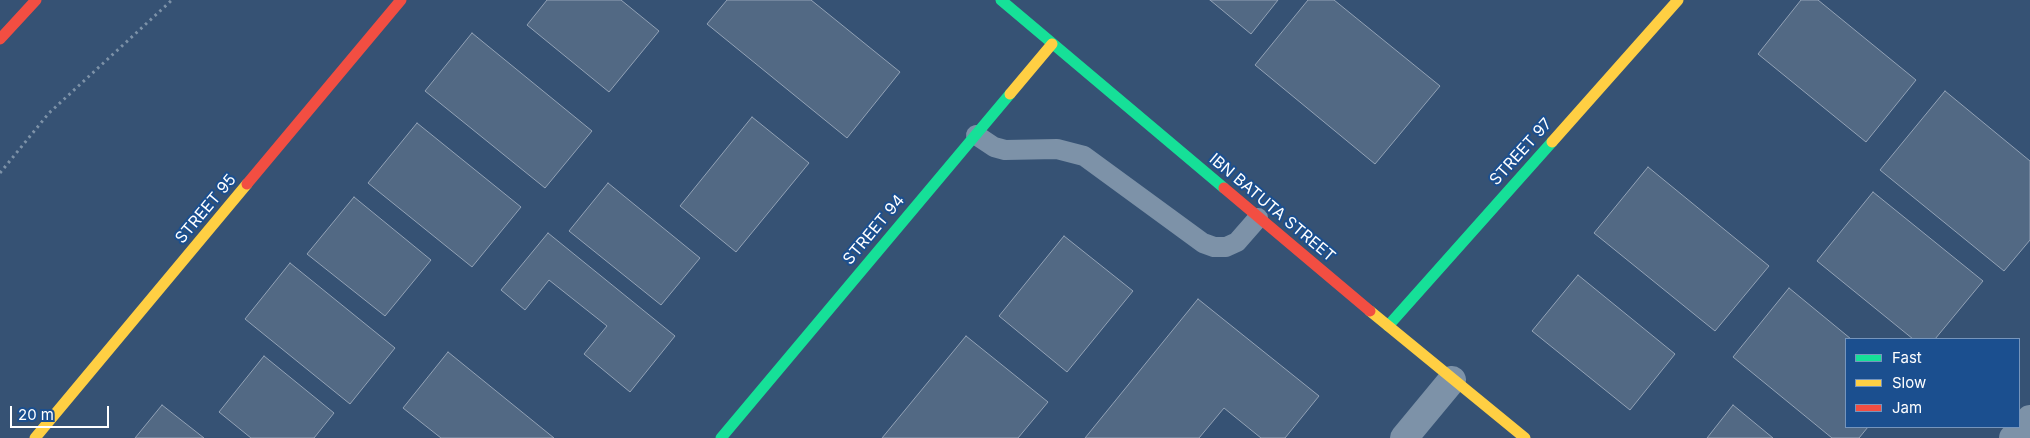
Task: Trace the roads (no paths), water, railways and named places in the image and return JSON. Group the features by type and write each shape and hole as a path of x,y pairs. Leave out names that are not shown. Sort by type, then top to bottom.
{"main road":[{"path":"0,39 36,0"},
{"name":"STREET 95","path":"35,438 401,0"},
{"name":"IBN BATUTA STREET","path":"1001,0 1258,218 1452,380 1525,438"},
{"name":"STREET 97","path":"1388,326 1678,0"},
{"name":"STREET 94","path":"720,438 1052,44"}],"street":[{"path":"1404,438 1452,380"},
{"path":"2013,438 2030,419"}],"lane":[{"path":"976,135 994,147 1004,150 1057,149 1084,156 1204,242 1214,247 1226,247 1237,242 1258,218"}]}
